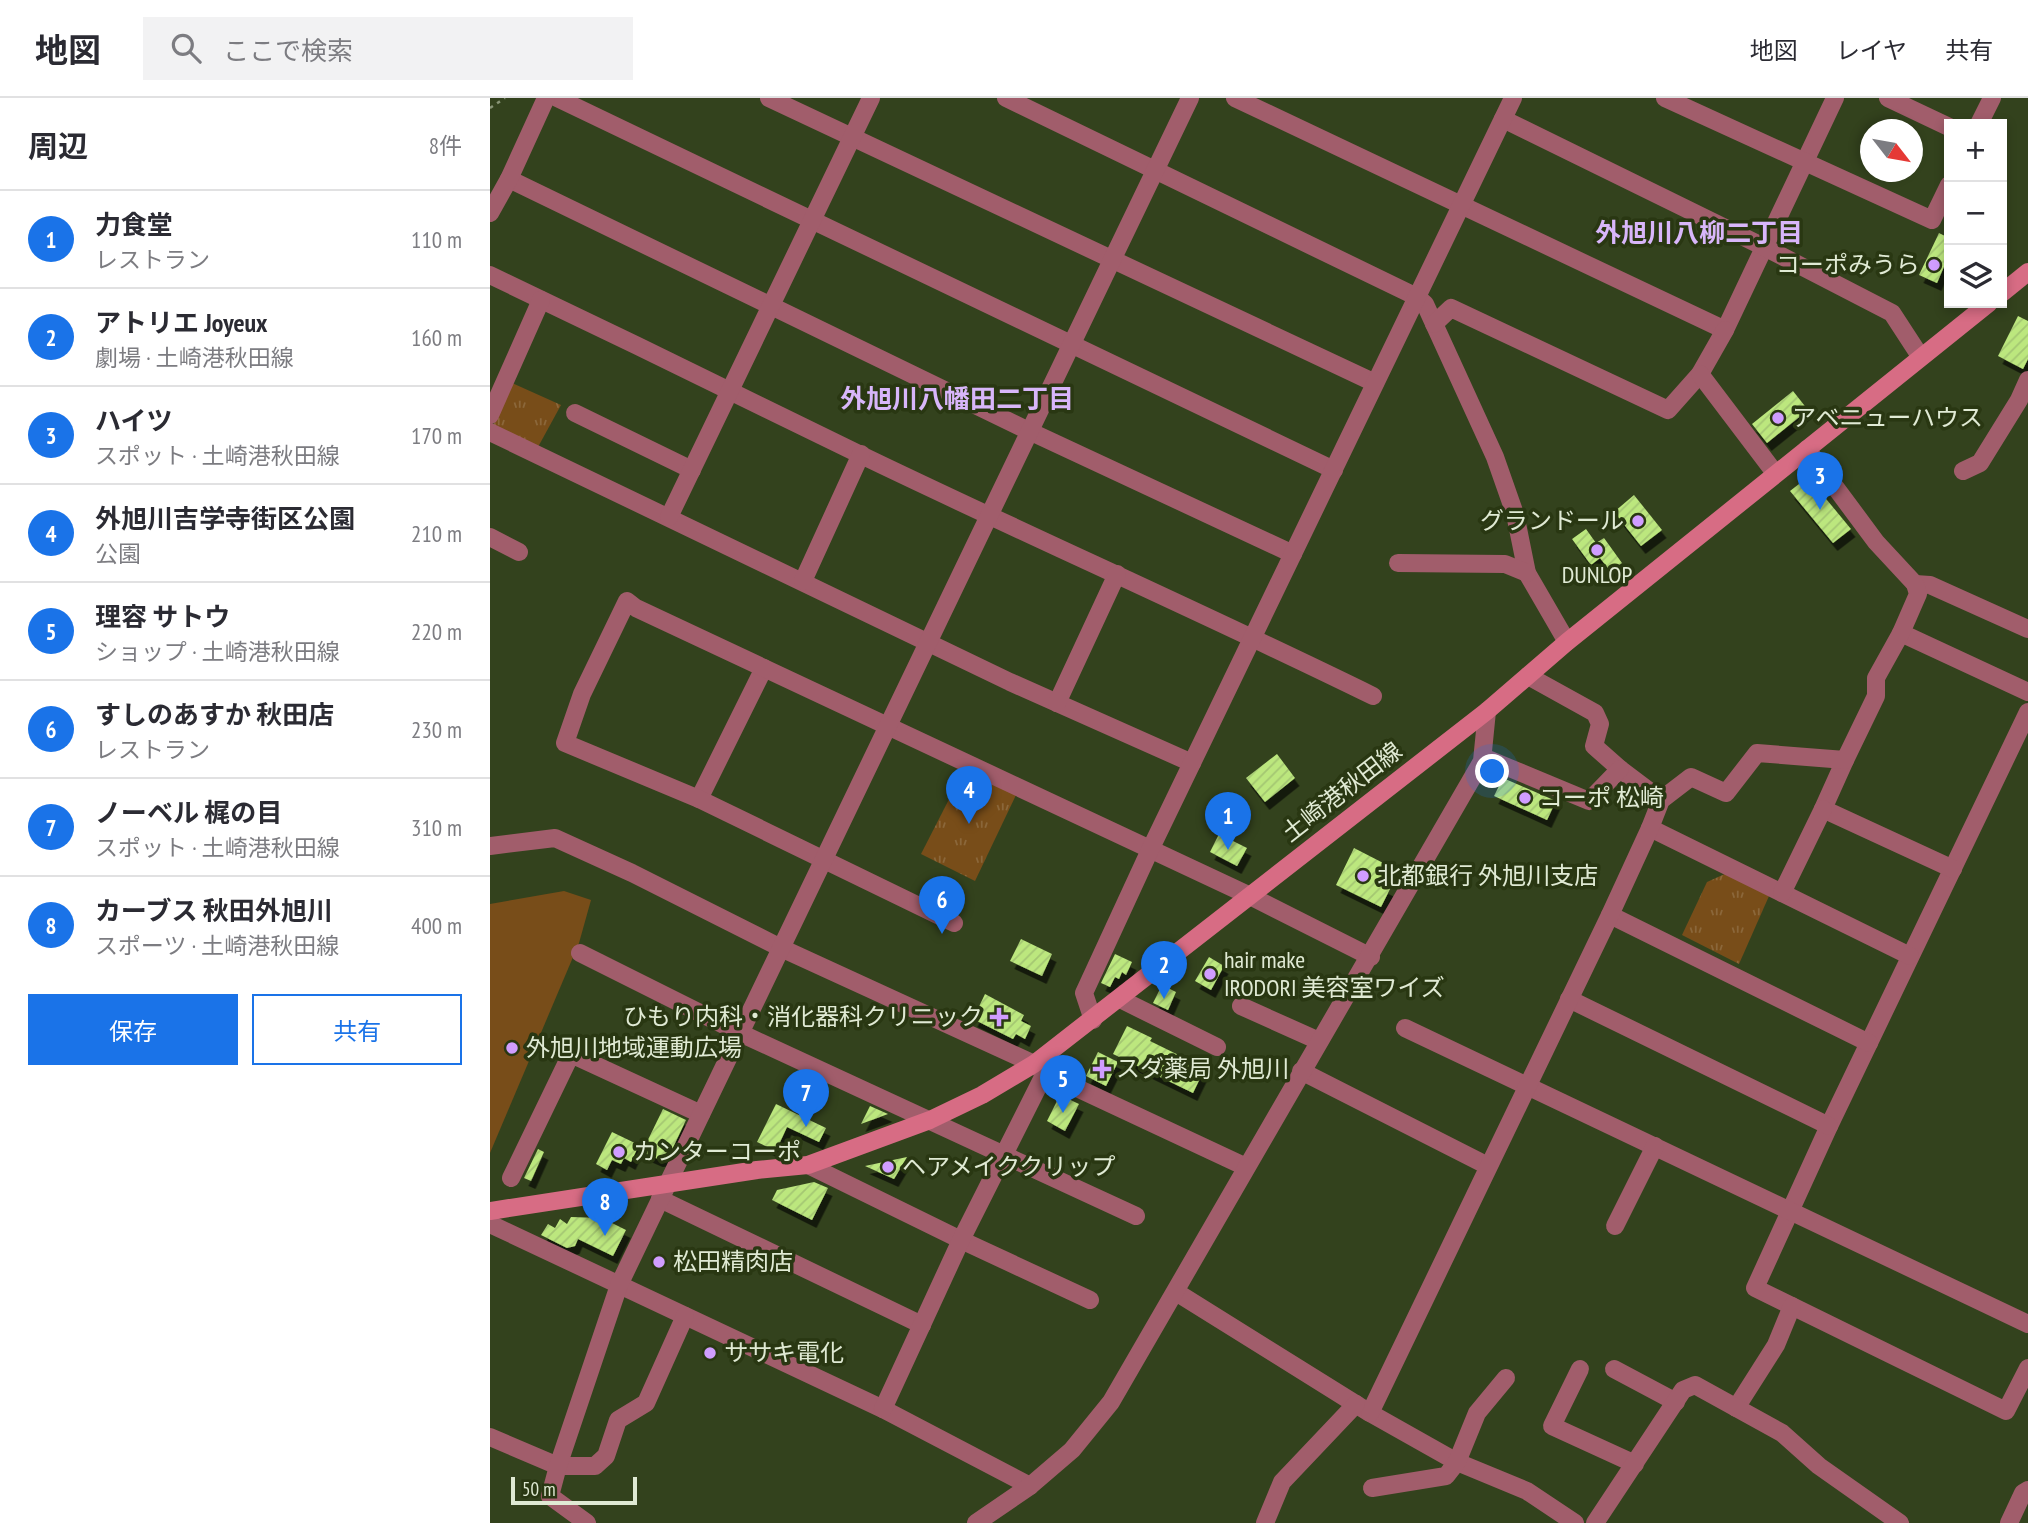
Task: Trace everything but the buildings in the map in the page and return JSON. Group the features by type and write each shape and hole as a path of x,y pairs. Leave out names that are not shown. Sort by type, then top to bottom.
{"main road":[{"name":"土崎港秋田線","path":"490,1211 664,1191 808,1165 930,1120 1039,1069 1093,1020 1248,895 1487,711 1567,642 1982,308"}],"street":[{"path":"490,214 509,179 545,98"},
{"path":"557,98 1334,470"},
{"path":"769,98 1375,383"},
{"path":"670,517 871,98"},
{"path":"1006,98 1417,297 1425,304 1495,457 1515,514 1527,573 1567,642"},
{"path":"587,1523 550,1496 619,1285 1190,98"},
{"path":"1235,98 1725,330"},
{"path":"1093,1020 1084,993 1150,850 1513,98"},
{"path":"1665,98 1932,220 1944,195"},
{"path":"1434,324 1451,308 1668,410 1700,374 1725,330 1835,98"},
{"path":"1888,98 1944,125"},
{"path":"1982,119 1992,98"},
{"path":"1503,119 1765,247 1892,313 1920,356"},
{"path":"509,179 772,304 1029,431 1293,554"},
{"path":"490,275 860,454 1253,637 1373,696"},
{"path":"490,415 497,378 541,300"},
{"path":"1700,374 1775,473"},
{"path":"1963,471 1980,463 2024,402 2028,380"},
{"path":"575,413 692,470"},
{"path":"490,432 1057,703 1192,763"},
{"path":"1782,893 1876,696 1876,678 1901,633 1918,594 1915,584 1876,542 1807,449"},
{"path":"803,581 860,454"},
{"path":"490,537 519,552"},
{"path":"1398,563 1505,564 1527,573"},
{"path":"1057,703 1117,574"},
{"path":"1915,584 1930,585 2028,629"},
{"path":"954,923 699,799 565,743 582,694 627,601 636,608 887,727 1248,895 1371,957"},
{"path":"1901,633 2028,692"},
{"path":"699,799 764,668"},
{"path":"1528,676 1595,713 1600,724 1594,746 1619,769 1661,800"},
{"path":"976,1523 1030,1486 1072,1450 1111,1402 1476,773 1483,757 1487,711"},
{"path":"2028,712 1829,1126 1755,1288 2006,1411 2028,1368"},
{"path":"1265,1523 1282,1482 1363,1408 1488,1166 1610,915 1661,800 1691,777 1726,793 1757,753 1845,760"},
{"path":"1483,757 1590,800 1619,769"},
{"path":"1823,809 1952,869"},
{"path":"1650,828 1910,956"},
{"path":"490,846 555,838 632,873 781,948 1246,1167"},
{"path":"1610,915 1869,1043"},
{"path":"580,953 740,1033 1136,1216"},
{"path":"1120,999 1217,1047"},
{"path":"1569,999 1829,1126"},
{"path":"1241,1006 1319,1041"},
{"path":"1405,1028 2028,1324"},
{"path":"511,1178 571,1054 701,1114"},
{"path":"883,1409 1004,1154 1039,1069"},
{"path":"1301,1071 1488,1166"},
{"path":"1615,1226 1655,1146"},
{"path":"808,1165 1090,1300"},
{"path":"664,1191 922,1325"},
{"path":"490,1224 883,1409 1030,1486"},
{"path":"1176,1292 1363,1408 1457,1462 1527,1491 1575,1523"},
{"path":"1736,1408 1776,1345 1792,1306"},
{"path":"490,1437 558,1466 595,1466 606,1456 618,1420 646,1403 685,1316"},
{"path":"1614,1368 1676,1402"},
{"path":"1580,1369 1552,1426 1635,1464"},
{"path":"1372,1488 1446,1476 1457,1462 1477,1413 1506,1378"},
{"path":"1595,1523 1683,1390 1695,1385 1782,1433 1819,1466 1900,1523"},
{"path":"2009,1523 2028,1490"}],"path":[{"path":"490,108 505,98"}],"green space":[{"path":"512,383 561,405 538,447 493,426"},
{"path":"964,770 1016,795 975,881 921,854"},
{"path":"1727,873 1769,896 1739,964 1682,935 1707,882"},
{"name":"外旭川地域運動広場","path":"564,891 591,900 579,943 490,1153 490,904"}],"place":[{"name":"コーポみうら","path":"1934,265"},
{"name":"アベニューハウス","path":"1778,418"},
{"name":"ハイツ","path":"1820,510"},
{"name":"グランドール","path":"1638,521"},
{"name":"DUNLOP","path":"1597,550"},
{"name":"コーポ 松崎","path":"1525,798"},
{"name":"外旭川吉学寺街区公園","path":"969,824"},
{"name":"力食堂","path":"1228,850"},
{"name":"北都銀行 外旭川支店","path":"1363,876"},
{"name":"すしのあすか 秋田店","path":"942,934"},
{"name":"hair make IRODORI 美容室ワイズ","path":"1210,974"},
{"name":"アトリエ Joyeux","path":"1164,999"},
{"name":"ひもり内科・消化器科クリニック","path":"999,1017"},
{"name":"外旭川地域運動広場","path":"512,1048"},
{"name":"スダ薬局 外旭川","path":"1102,1069"},
{"name":"理容 サトウ","path":"1063,1113"},
{"name":"ノーベル 梶の目","path":"806,1127"},
{"name":"カンターコーポ","path":"619,1152"},
{"name":"ヘアメイククリップ","path":"888,1167"},
{"name":"カーブス 秋田外旭川","path":"605,1236"},
{"name":"松田精肉店","path":"659,1262"},
{"name":"ササキ電化","path":"710,1353"}],"district":[{"name":"外旭川八柳二丁目","path":"1699,233"},
{"name":"外旭川八幡田二丁目","path":"957,399"}]}
